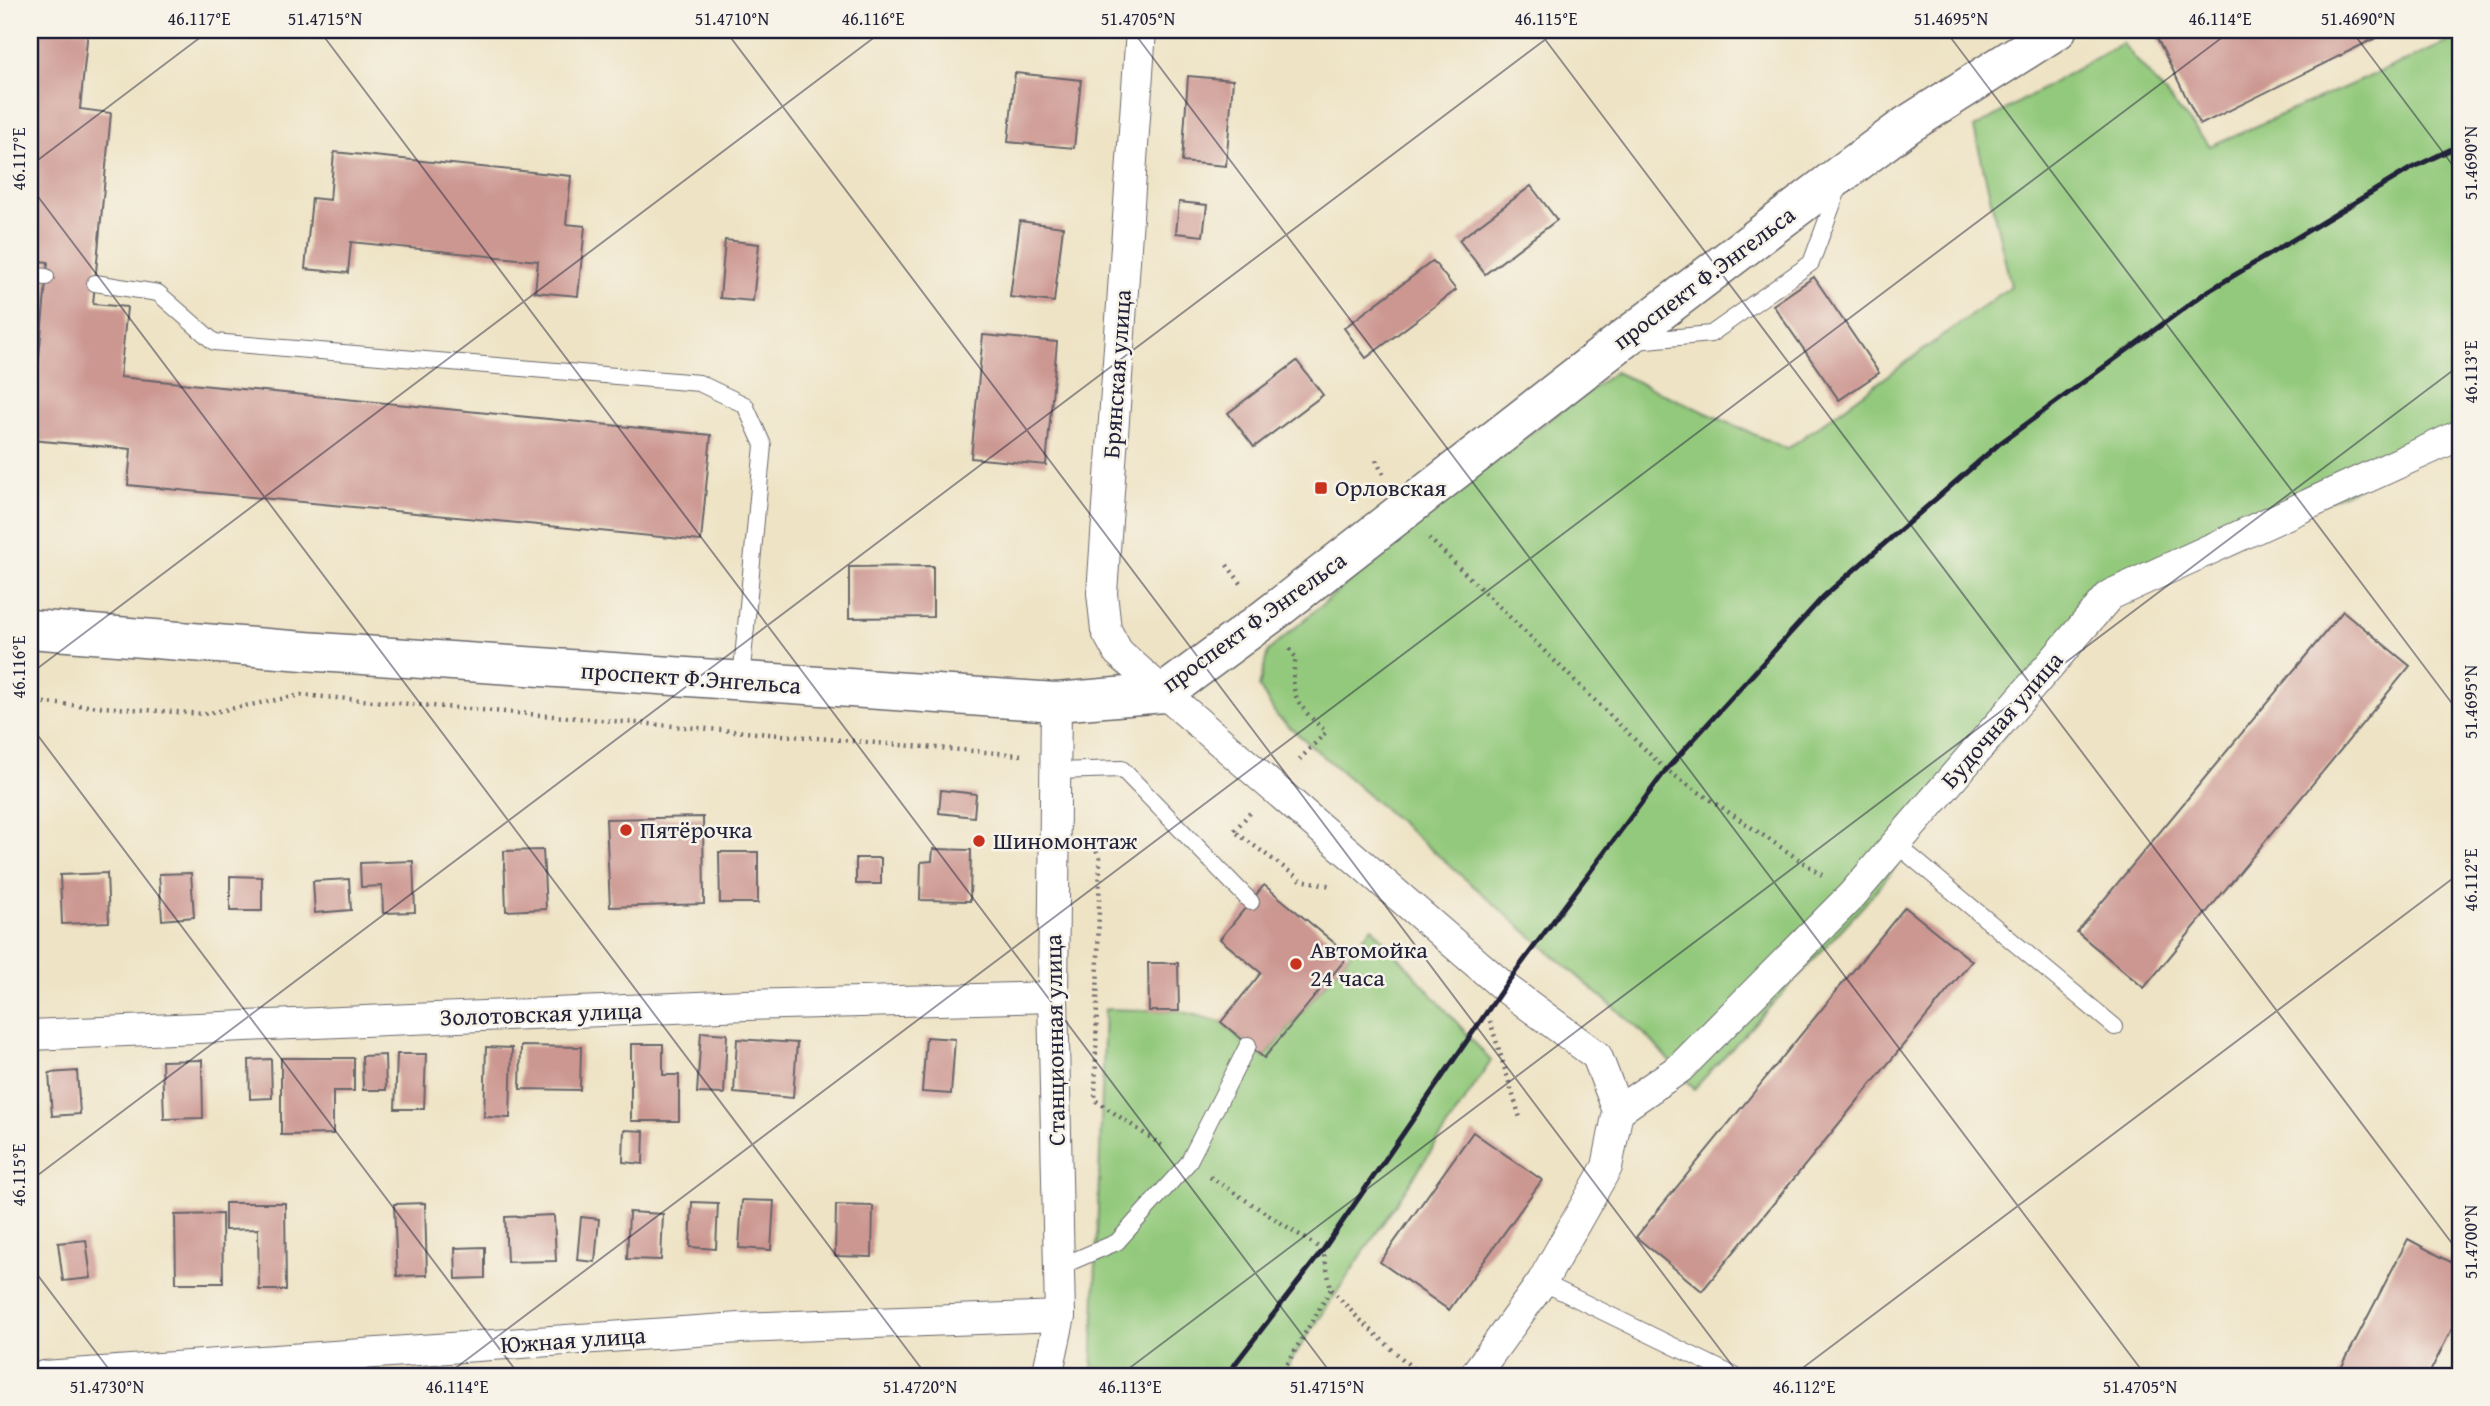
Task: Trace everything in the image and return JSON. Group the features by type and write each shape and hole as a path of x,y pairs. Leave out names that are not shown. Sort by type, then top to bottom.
{"street":[{"name":"Брянская улица","path":"1142,30 1102,593 1106,630 1118,652 1164,694 1504,986 1597,1056 1618,1111"},
{"name":"проспект Ф.Энгельса","path":"30,629 304,651 1056,702 1164,694 1267,618 1620,342 1845,171 1907,125 2057,30"},
{"name":"Будочная улица","path":"1618,1111 1680,1068 1852,895 2110,595 2460,435"},
{"name":"Станционная улица","path":"1047,1376 1060,1316 1053,997 1056,702"},
{"name":"Золотовская улица","path":"30,1035 746,1005 1053,997"},
{"path":"1474,1376 1542,1282 1606,1167 1618,1111"},
{"name":"Южная улица","path":"44,1376 740,1328 1060,1316"}],"lane":[{"path":"1620,342 1711,334 1811,263 1845,171"},
{"path":"95,282 158,293 215,342 699,383 745,405 763,445 741,680"},
{"path":"1055,771 1122,769 1251,902"},
{"path":"1896,844 2115,1027"},
{"path":"1059,1267 1117,1242 1188,1163 1248,1045"},
{"path":"1542,1282 1735,1376"}],"path":[{"path":"1376,460 1401,512 1666,770 1852,895"},
{"path":"1227,565 1296,658 1291,678 1299,706 1326,732 1234,831 1301,880 1332,886 1344,892"},
{"path":"30,702 204,714 301,695 1028,755 1055,771"},
{"path":"1486,1015 1521,1121"},
{"path":"1280,1376 1331,1289"}],"green space":[{"path":"2460,37 2460,440 2117,599 1864,905 1694,1089 1649,1038 1277,716 1259,687 1268,651 1472,476 1615,372 1787,449 2011,286 1974,128 2122,43 2210,146"},
{"path":"1372,927 1491,1061 1281,1376 1092,1376 1105,1009 1179,1011 1221,1022 1264,1058"}],"building":[{"path":"30,30 88,30 80,109 111,113 93,304 127,307 120,377 711,435 701,541 128,485 131,449 31,440 48,262 30,260 30,158 34,108 30,107"},
{"path":"2153,30 2392,30 2200,125"},
{"path":"1015,73 1081,80 1074,148 1008,142"},
{"path":"1188,76 1233,80 1226,166 1182,162"},
{"path":"334,152 571,176 566,224 585,226 578,296 535,292 538,261 351,242 348,273 305,269 312,198 330,200"},
{"path":"1531,186 1557,220 1485,274 1459,240"},
{"path":"1179,202 1207,205 1203,236 1176,233"},
{"path":"1020,221 1063,227 1054,302 1010,297"},
{"path":"725,240 759,244 753,301 720,298"},
{"path":"1433,261 1456,290 1366,358 1344,328"},
{"path":"1814,277 1879,373 1839,400 1773,305"},
{"path":"983,335 1057,342 1046,465 971,458"},
{"path":"1297,361 1323,395 1254,447 1228,413"},
{"path":"933,566 933,617 849,618 849,567"},
{"path":"2343,611 2410,666 2144,988 2077,932"},
{"path":"941,790 976,794 974,817 939,813"},
{"path":"703,817 704,904 610,907 606,819"},
{"path":"933,849 971,850 970,901 920,900 921,862 932,861"},
{"path":"543,850 546,909 506,911 504,851"},
{"path":"719,852 758,852 758,903 720,903"},
{"path":"856,858 881,858 881,884 856,884"},
{"path":"413,861 415,912 383,913 382,886 361,887 360,863"},
{"path":"107,873 109,922 62,924 60,875"},
{"path":"191,873 194,917 162,920 159,874"},
{"path":"230,876 262,877 262,911 230,911"},
{"path":"349,879 351,910 315,913 313,881"},
{"name":"Автомойка 24 часа","path":"1264,885 1349,955 1264,1058 1221,1022 1261,973 1220,939"},
{"path":"1905,907 1972,961 1702,1291 1636,1237"},
{"path":"1148,963 1178,963 1179,1011 1149,1011"},
{"path":"701,1032 727,1034 724,1094 697,1093"},
{"path":"926,1037 955,1039 951,1094 922,1092"},
{"path":"737,1039 797,1043 793,1098 734,1093"},
{"path":"631,1044 663,1044 663,1075 679,1075 679,1121 631,1121"},
{"path":"521,1046 581,1047 580,1090 520,1089"},
{"path":"486,1047 512,1048 510,1118 484,1117"},
{"path":"397,1054 426,1054 424,1109 395,1109"},
{"path":"385,1055 386,1090 363,1090 362,1056"},
{"path":"281,1058 354,1058 354,1091 333,1091 333,1134 281,1135"},
{"path":"271,1059 272,1098 250,1099 249,1060"},
{"path":"202,1060 203,1118 164,1119 162,1061"},
{"path":"77,1071 80,1114 52,1116 49,1073"},
{"path":"624,1130 644,1131 643,1164 623,1162"},
{"path":"1473,1132 1542,1180 1449,1310 1380,1262"},
{"path":"742,1200 774,1201 771,1250 739,1248"},
{"path":"692,1202 718,1203 716,1249 690,1247"},
{"path":"225,1203 285,1203 286,1290 259,1290 258,1229 225,1230"},
{"path":"425,1203 427,1275 397,1276 394,1204"},
{"path":"836,1205 873,1206 872,1257 835,1256"},
{"path":"629,1212 663,1214 661,1260 627,1259"},
{"path":"222,1214 223,1283 176,1283 175,1215"},
{"path":"554,1215 556,1261 507,1262 505,1217"},
{"path":"581,1217 599,1219 595,1262 577,1260"},
{"path":"2408,1239 2460,1267 2460,1313 2428,1376 2337,1376"},
{"path":"86,1240 91,1278 63,1281 58,1243"},
{"path":"485,1247 485,1278 456,1279 455,1248"}],"railway":[{"path":"1229,1376 1235,1364 1323,1250 1504,987 1666,770 1823,597 1999,444 2205,293 2410,169 2460,145"}],"place":[{"name":"Орловская","path":"1321,488"},
{"name":"Пятёрочка","path":"626,830"},
{"name":"Шиномонтаж","path":"979,841"},
{"name":"Автомойка 24 часа","path":"1296,964"}]}
